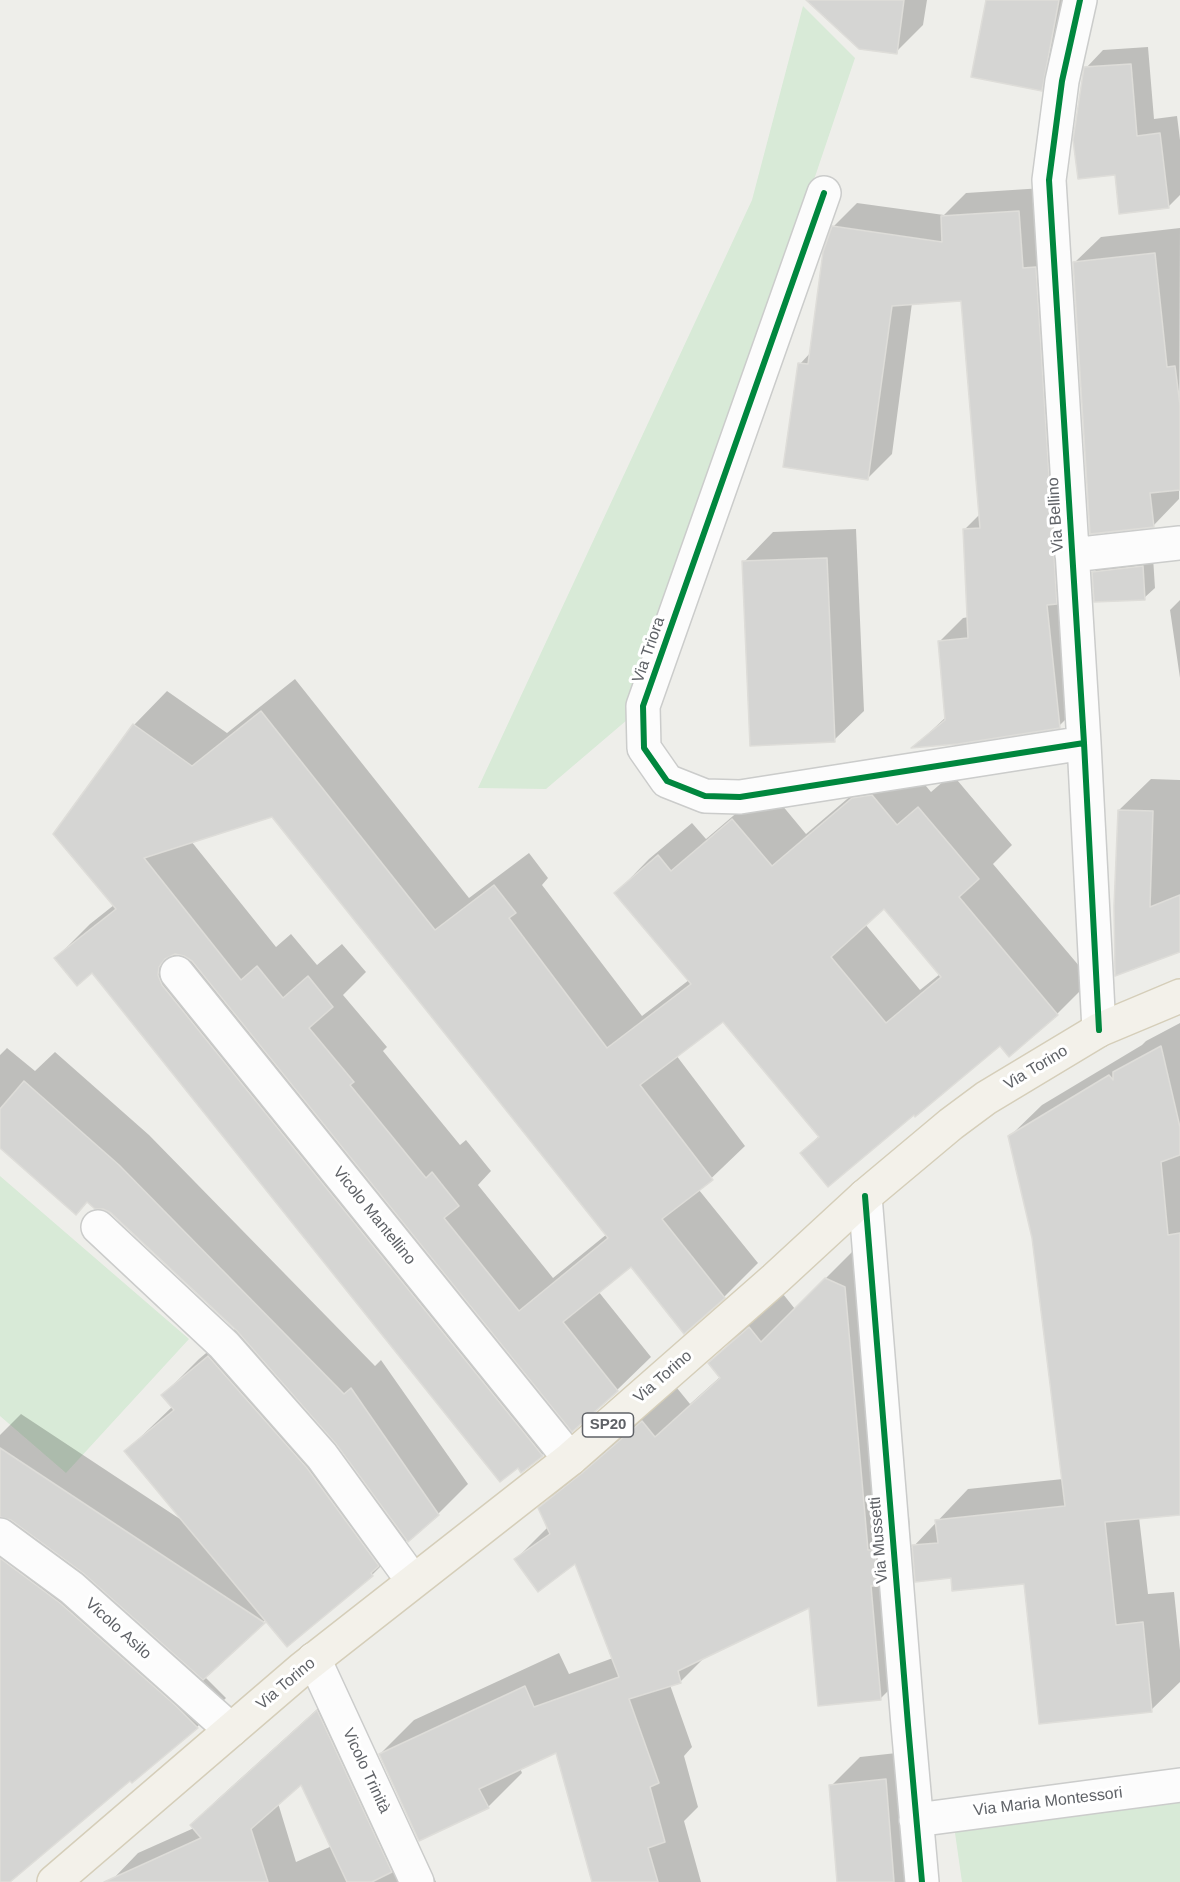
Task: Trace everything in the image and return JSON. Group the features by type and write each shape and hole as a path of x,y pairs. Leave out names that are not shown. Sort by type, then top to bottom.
{"main road":[{"name":"Via Torino","path":"54,1882 314,1659 570,1458 865,1196 951,1124 986,1098 1099,1030 1180,996"}],"street":[{"name":"Via Bellino","path":"1080,0 1062,81 1049,180 1084,742 1099,1030"},
{"name":"Via Triora","path":"824,193 643,706 644,748 667,781 705,796 740,797 1084,742"},
{"path":"1072,555 1180,543"},
{"name":"Vicolo Mantellino","path":"177,973 570,1458"},
{"name":"Via Mussetti","path":"865,1196 922,1882"},
{"path":"98,1227 224,1345 322,1456 413,1581"},
{"name":"Vicolo Asilo","path":"0,1534 72,1588 231,1730"},
{"name":"Vicolo Trinità","path":"314,1659 417,1882"},
{"name":"Via Maria Montessori","path":"916,1820 1180,1785"}],"green space":[{"path":"803,6 855,58 634,714 546,789 478,788 752,200"},
{"path":"0,1176 189,1339 66,1473 0,1416"},
{"path":"1180,1799 1180,1882 962,1882 954,1826"}],"building":[{"path":"806,0 904,0 897,54 859,49"},
{"path":"986,0 1059,0 1042,91 971,77"},
{"path":"1131,64 1137,136 1160,133 1169,208 1119,214 1115,175 1078,179 1073,140 1084,67"},
{"path":"1019,211 1023,268 1036,267 1057,604 1047,605 1060,728 958,744 911,748 945,720 938,641 968,638 963,529 980,528 961,301 892,306 868,480 783,467 798,363 808,364 823,252 832,226 942,242 941,216"},
{"path":"1155,253 1167,367 1175,366 1180,405 1180,490 1150,493 1154,527 1090,534 1073,262"},
{"path":"827,558 835,742 750,746 742,561"},
{"path":"1143,566 1145,600 1094,602 1092,572"},
{"path":"261,711 435,930 494,885 516,913 509,918 607,1048 691,984 614,893 658,855 671,871 732,819 772,866 852,798 872,795 897,825 918,807 979,879 959,897 1058,1015 1009,1057 1000,1046 828,1187 800,1153 819,1137 723,1022 640,1085 713,1180 662,1219 725,1298 684,1334 631,1267 563,1322 618,1391 572,1432 192,961 175,954 165,959 159,967 158,975 162,985 543,1456 521,1473 518,1468 500,1482 92,973 77,986 54,958 116,909 53,834 133,724 192,766","holes":["272,817 608,1238 519,1311 444,1218 459,1206 432,1172 426,1178 350,1085 354,1082 309,1028 333,1007 308,976 283,998 257,966 241,980 144,858","884,909 941,977 886,1023 831,957"]},
{"path":"1118,810 1153,811 1150,907 1180,895 1180,952 1115,976 1114,906"},
{"path":"1161,1046 1180,1127 1180,1155 1161,1162 1168,1235 1180,1233 1180,1515 1105,1522 1116,1625 1143,1622 1152,1712 1039,1724 1024,1584 952,1591 951,1578 915,1582 912,1545 938,1543 935,1520 1065,1506 1032,1238 1008,1136 1109,1075 1113,1080 1113,1072"},
{"path":"24,1081 119,1165 344,1394 351,1388 439,1515 408,1542 336,1444 237,1331 111,1213 103,1209 95,1209 87,1202 76,1215 0,1148 0,1109"},
{"path":"825,1278 845,1287 868,1550 875,1550 878,1586 871,1586 881,1700 818,1706 809,1608 678,1671 681,1683 629,1699 659,1783 650,1787 665,1842 648,1848 658,1882 592,1882 556,1753 479,1789 489,1808 419,1841 379,1754 525,1686 534,1707 619,1677 575,1564 538,1592 514,1559 550,1534 538,1508 642,1421 655,1437 720,1378 708,1363 749,1327 761,1342"},
{"path":"208,1356 307,1468 379,1566 371,1573 373,1576 287,1647 124,1451 174,1410 161,1395"},
{"path":"0,1448 265,1623 203,1680 83,1573 11,1520 0,1517"},
{"path":"0,1558 60,1603 198,1728 132,1783 130,1781 10,1882 0,1882"},
{"path":"317,1710 392,1872 372,1882 347,1882 301,1785 251,1829 268,1882 104,1882 201,1838 190,1825"},
{"path":"886,1779 894,1882 837,1882 829,1785"}],"cycle path":[{"path":"1080,0 1062,81 1049,180 1084,743 1099,1030"},
{"path":"824,193 643,706 644,748 667,781 705,796 740,797 1084,743"},
{"path":"865,1196 922,1882"}]}
